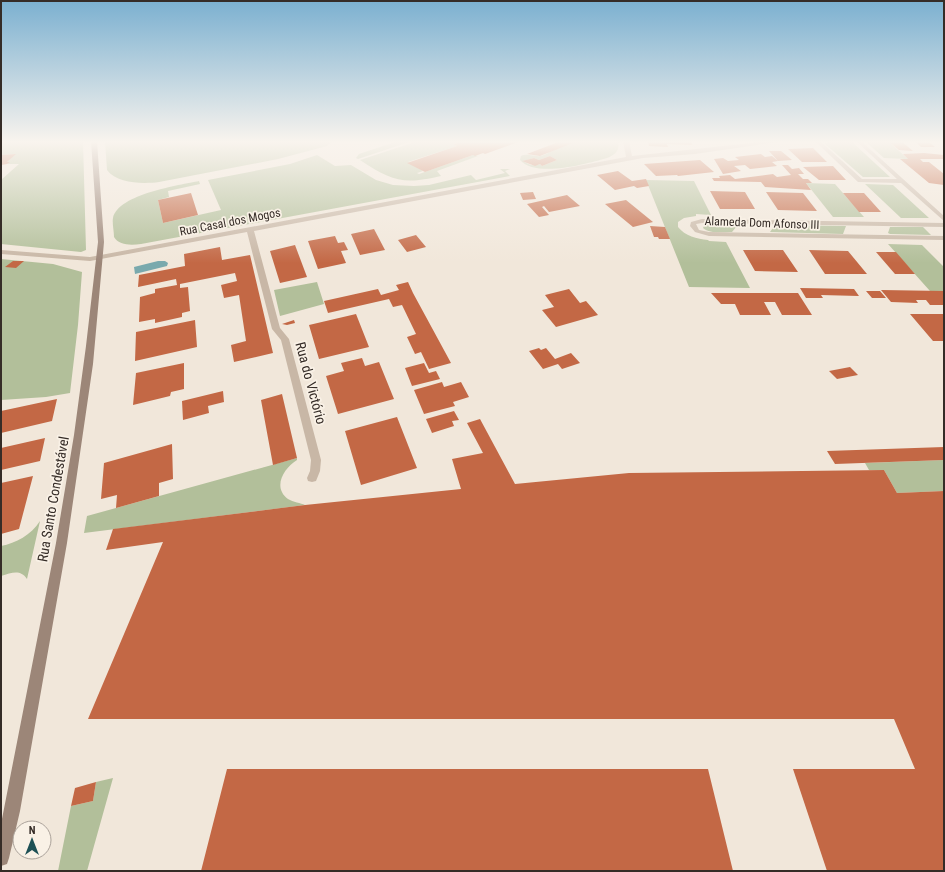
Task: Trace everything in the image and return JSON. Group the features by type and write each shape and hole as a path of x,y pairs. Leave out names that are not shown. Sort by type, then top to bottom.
{"street":[{"name":"Rua Santo Condestável","path":"1,858 12,811 76,458 98,289 101,242 97,182"},
{"name":"Rua Casal dos Mogos","path":"1,252 81,259 100,257 503,182"},
{"path":"903,182 944,219"},
{"name":"Alameda Dom Afonso III","path":"944,225 702,221 693,223 692,226 697,232 709,234 944,238"},
{"name":"Rua do Victório","path":"250,229 276,329 285,339 316,460 315,471 312,478"}],"green space":[{"path":"1,182 84,182 86,250 81,252 1,244"},
{"path":"130,182 161,182 146,183"},
{"path":"196,182 199,182 200,184 168,191 169,197 158,200 163,223 221,210 209,182 382,182 393,185 414,186 429,185 443,182 479,182 141,244 130,245 122,243 114,237 113,218 117,210 137,197 165,188"},
{"path":"647,182 694,182 711,215 696,214 696,216 684,218 678,222 678,227 684,233 696,238 709,241 726,242 750,288 689,287"},
{"path":"806,183 835,184 864,217 833,217"},
{"path":"865,184 893,185 929,218 901,218"},
{"path":"705,224 736,224 737,226 732,232 717,232 709,231 703,228"},
{"path":"775,225 846,226 843,234 770,232"},
{"path":"890,227 923,227 931,235 890,234 888,233"},
{"path":"888,244 922,245 944,267 944,291 930,291"},
{"path":"1,259 53,264 82,272 78,325 70,393 46,397 1,400"},
{"path":"317,282 324,304 280,316 274,290"},
{"path":"297,458 297,460 292,463 284,473 280,483 281,489 283,494 288,499 305,505 84,533 87,516"},
{"path":"944,460 944,491 897,493 884,470 869,470 865,463"},
{"path":"40,521 27,579 19,573 1,576 1,546 23,538"},
{"path":"113,778 87,871 58,871 71,806 93,801 96,782"}],"water":[{"path":"158,261 165,261 168,263 167,266 135,274 134,267"}],"building":[{"path":"605,182 647,182 649,186 637,188 634,186 615,190"},
{"path":"747,182 811,182 812,183 806,183 811,190 765,187 761,182"},
{"path":"927,182 944,182 944,185"},
{"path":"710,191 745,192 755,209 720,209"},
{"path":"533,192 536,199 523,200 520,193"},
{"path":"766,192 803,193 817,211 778,210"},
{"path":"191,193 198,215 163,223 158,200"},
{"path":"843,193 864,193 881,212 859,212"},
{"path":"567,195 580,206 549,212 544,206 542,207 549,215 539,217 527,204"},
{"path":"626,200 653,222 633,227 605,204"},
{"path":"650,226 665,227 670,239 659,239 658,237 654,237"},
{"path":"374,229 385,250 360,255 351,234"},
{"path":"416,235 426,247 407,252 398,240"},
{"path":"335,236 338,243 344,242 348,250 341,251 346,263 318,269 308,241"},
{"path":"295,245 307,277 280,283 270,251"},
{"path":"220,247 222,260 250,255 273,353 234,362 231,345 246,341 239,295 224,298 221,285 237,281 235,273 180,284 180,288 188,287 190,311 182,313 182,317 155,323 155,319 139,322 140,297 155,293 155,289 177,285 176,279 138,287 139,275 185,266 184,254"},
{"path":"743,250 783,250 798,272 755,271"},
{"path":"809,250 848,251 867,274 825,274"},
{"path":"876,252 896,252 915,274 895,274"},
{"path":"13,261 24,261 16,268 5,267"},
{"path":"408,282 451,363 429,369 421,352 415,354 407,337 416,334 402,305 393,307 389,299 328,313 324,301 378,289 381,295 399,290 396,285"},
{"path":"800,288 854,289 859,296 821,295 823,298 806,298"},
{"path":"569,289 580,303 586,301 598,315 556,327 542,310 554,307 545,295"},
{"path":"881,290 944,291 944,305 930,305 926,300 916,300 918,303 891,302"},
{"path":"866,291 880,291 886,298 872,298"},
{"path":"711,293 798,293 812,315 782,315 775,302 764,302 771,315 740,315 735,304 721,304"},
{"path":"356,314 369,347 319,359 309,325"},
{"path":"910,314 944,314 944,341 933,341"},
{"path":"195,320 197,347 135,361 136,332"},
{"path":"294,320 295,323 287,325 282,324"},
{"path":"539,348 541,350 546,348 555,359 571,353 580,363 562,369 558,364 543,369 529,351"},
{"path":"362,358 365,366 379,362 394,399 338,414 326,376 344,371 341,363"},
{"path":"184,363 184,389 171,392 170,396 133,405 136,373"},
{"path":"424,363 429,373 436,371 440,379 412,386 405,368"},
{"path":"850,367 858,375 837,379 829,371"},
{"path":"442,382 444,387 461,382 469,397 453,402 455,406 424,414 414,390"},
{"path":"223,391 224,402 208,406 209,413 183,420 182,401"},
{"path":"282,394 297,458 273,465 261,400"},
{"path":"57,399 52,421 1,433 1,411"},
{"path":"454,411 459,420 452,421 454,426 432,433 426,419"},
{"path":"397,417 417,468 361,485 345,431"},
{"path":"480,419 515,484 629,473 884,470 897,493 944,491 944,871 827,871 793,769 915,769 894,719 88,719 163,542 106,550 113,529 305,505 461,489 452,459 483,453 467,423"},
{"path":"45,438 40,461 1,470 1,448"},
{"path":"172,444 173,479 159,483 159,496 116,508 117,495 101,499 104,463"},
{"path":"944,447 944,460 835,464 827,451"},
{"path":"33,476 19,529 1,534 1,483"},
{"path":"227,769 708,769 733,871 201,871"},
{"path":"96,782 93,801 71,806 75,788"}]}
